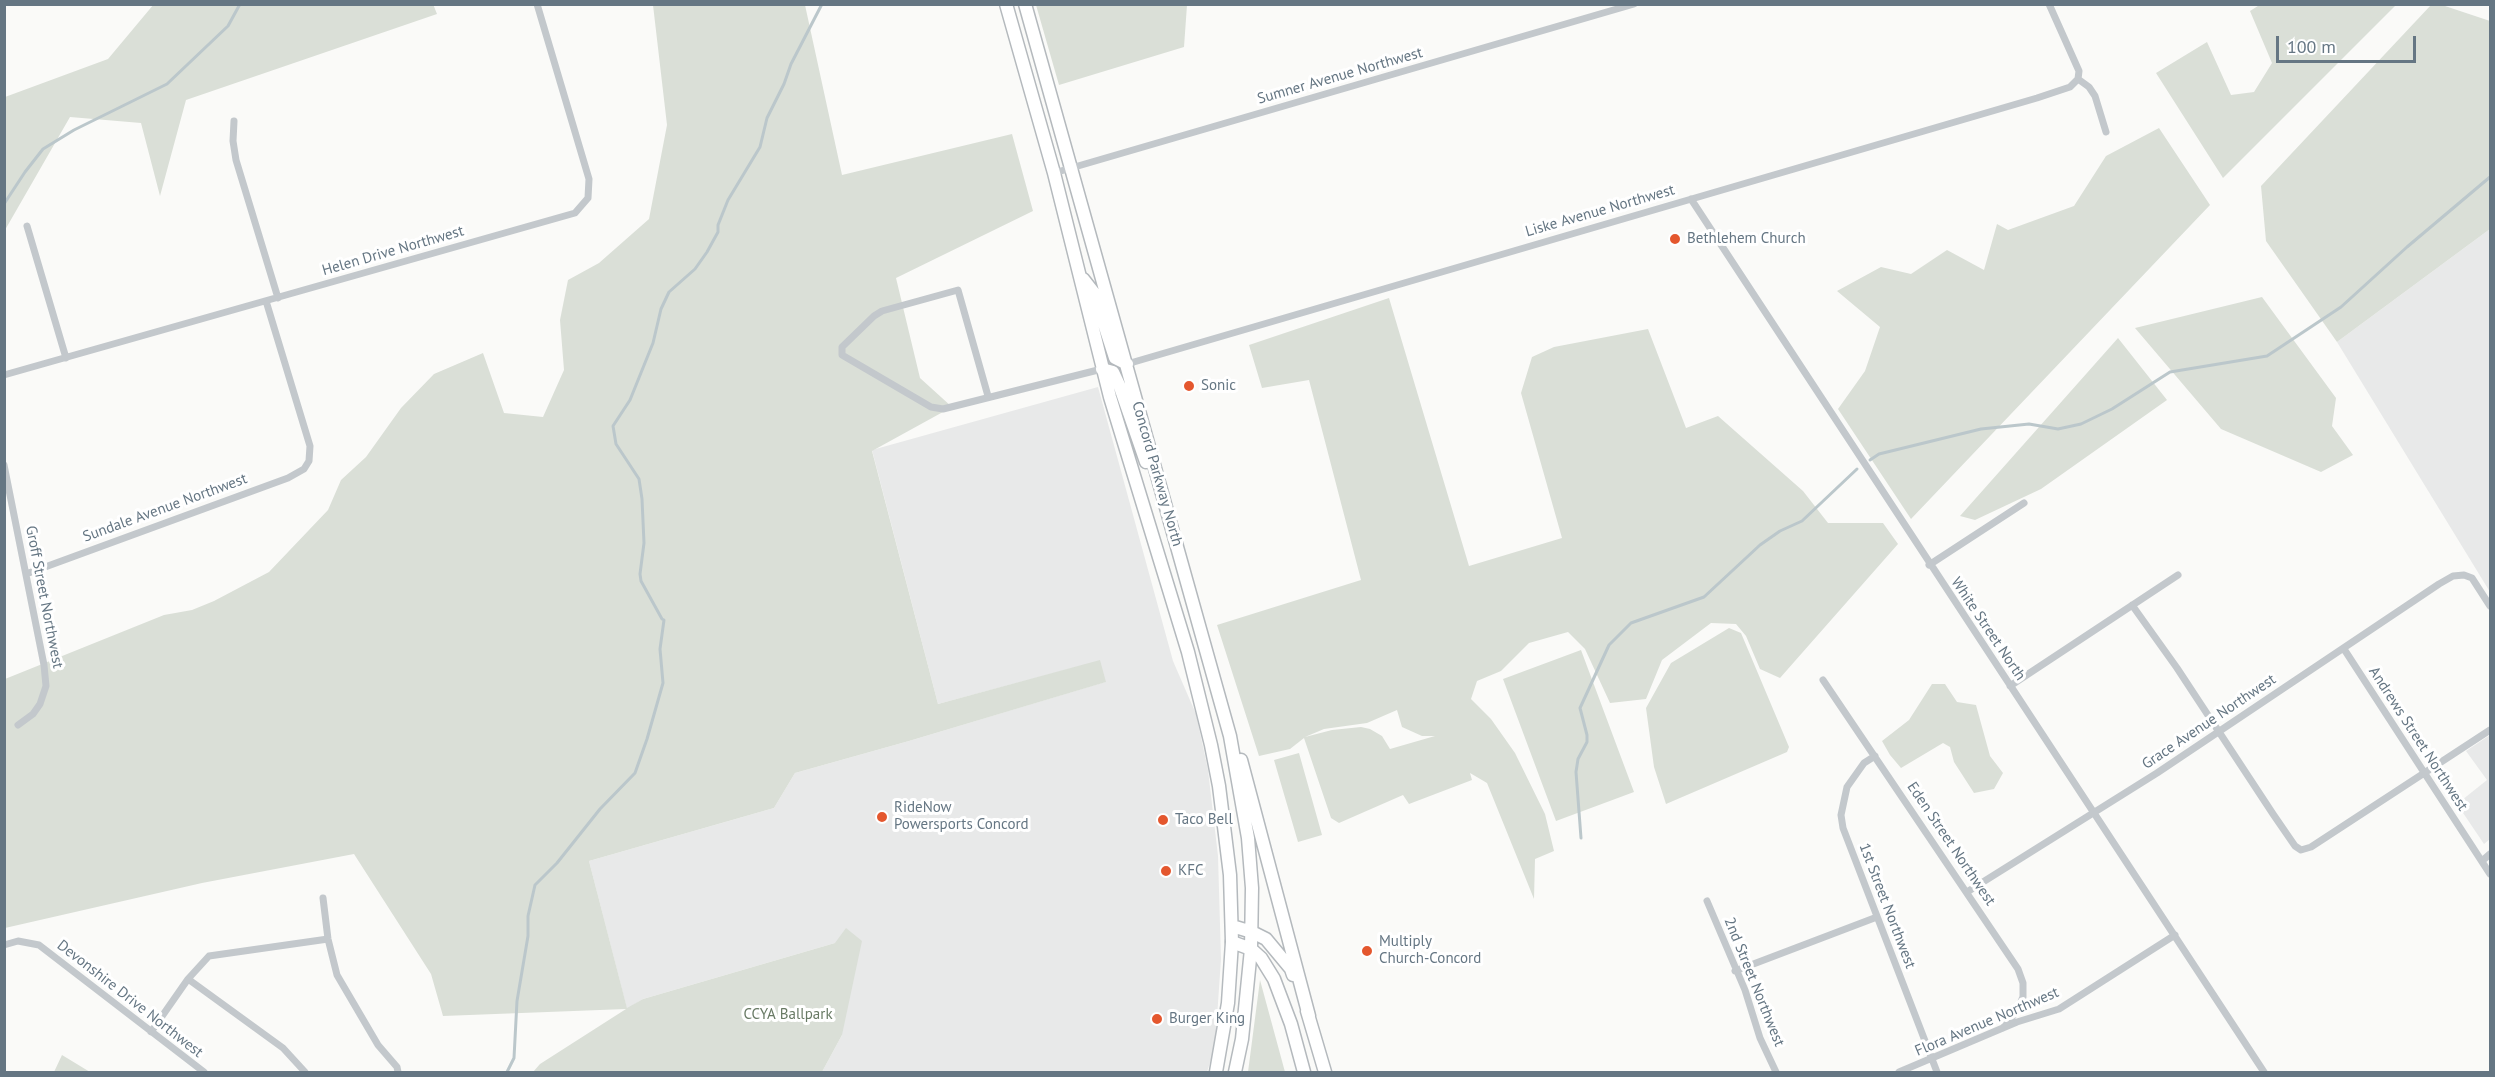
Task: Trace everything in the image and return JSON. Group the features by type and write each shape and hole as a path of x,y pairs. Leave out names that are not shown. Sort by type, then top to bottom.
{"main road":[{"name":"Concord Parkway North","path":"1005,4 1054,173 1102,369 1188,652 1219,786 1230,875 1232,942 1228,1003 1216,1072"},
{"name":"Concord Parkway North","path":"1025,4 1230,736 1248,838 1252,888 1251,949 1242,1039 1234,1072"},
{"path":"1081,276 1094,293 1115,358 1127,364"},
{"path":"1102,369 1113,372 1145,460 1167,507"},
{"path":"1172,603 1192,596"},
{"path":"1230,736 1244,767 1325,1072"},
{"path":"1232,926 1266,939 1291,969 1309,1017"},
{"path":"1232,942 1251,949 1261,958 1274,979 1291,1024 1304,1072"}],"street":[{"name":"Helen Drive Northwest","path":"4,375 525,228 575,213 581,209 588,198 589,179 537,4"},
{"name":"Sumner Avenue Northwest","path":"1054,173 1634,4"},
{"path":"2049,4 2079,71 2078,80 2089,87 2095,96 2106,132"},
{"name":"Liske Avenue Northwest","path":"1127,364 2060,91 2070,87 2078,80"},
{"path":"234,121 233,141 236,160 278,298"},
{"name":"White Street North","path":"1691,200 2264,1072"},
{"path":"27,226 66,358"},
{"path":"988,396 958,290 882,310 842,347 842,355 931,406 943,409 1102,369"},
{"name":"Sundale Avenue Northwest","path":"26,574 288,478 304,469 309,461 310,446 266,301"},
{"name":"Groff Street Northwest","path":"4,465 44,665 46,686 40,704 18,725"},
{"path":"1929,565 2024,503"},
{"path":"2010,686 2178,575"},
{"name":"Grace Avenue Northwest","path":"1967,892 2095,813 2453,576 2464,575 2472,578 2490,606"},
{"path":"2132,605 2295,846 2301,850 2311,847 2490,730"},
{"name":"Andrews Street Northwest","path":"2344,649 2490,874"},
{"name":"Eden Street Northwest","path":"1823,680 2018,969 2023,983 2023,997 2015,1014 2003,1028"},
{"name":"1st Street Northwest","path":"1875,756 1864,763 1854,774 1847,787 1841,815 1850,849 1937,1072"},
{"path":"2482,861 2490,854"},
{"path":"323,898 328,939 337,975 378,1045 398,1072"},
{"name":"2nd Street Northwest","path":"1707,901 1776,1072"},
{"path":"1735,970 1877,917"},
{"name":"Flora Avenue Northwest","path":"1899,1072 1932,1060 2003,1028 2059,1009 2175,935"},
{"path":"151,1032 188,979 209,957 328,939"},
{"name":"Devonshire Drive Northwest","path":"4,945 18,942 39,945 204,1072"},
{"path":"188,979 283,1048 305,1072"},
{"path":"2015,1014 2024,1020"}],"shaded area":[{"path":"2490,229 2490,592 2337,342"},
{"path":"1098,387 1173,661 1196,714 1208,770 1218,856 1221,959 1215,1047 1207,1072 822,1072 842,1035 835,943 643,999 627,1009 589,861 774,808 795,773 1105,682 1099,661 938,704 872,450"},
{"path":"2490,735 2490,839 2484,844 2457,804 2487,780 2466,751"}],"green space":[{"path":"154,4 433,4 437,14 186,100 160,196 141,123 70,117 5,230 5,97 108,59"},
{"path":"2261,4 2396,5 2223,178 2156,73 2207,42 2231,95 2254,92 2272,63 2250,11"},
{"name":"CCYA Ballpark","path":"653,5 805,5 842,175 1012,134 1033,211 896,278 920,378 952,407 872,451 938,704 1100,660 1106,682 795,773 774,808 589,861 627,1008 643,999 835,943 846,928 862,941 842,1035 822,1072 533,1072 540,1064 626,1009 443,1016 431,974 354,854 202,883 5,928 5,679 164,615 192,610 269,572 328,510 341,480 366,457 401,408 434,374 483,353 504,413 543,417 564,370 560,320 568,280 599,263 649,219 667,125"},
{"path":"1036,5 1187,5 1184,47 1059,85"},
{"path":"2431,5 2442,5 2490,21 2490,229 2337,342 2266,241 2261,186"},
{"path":"2159,128 2210,205 1911,519 1838,409 1865,371 1880,327 1837,291 1881,267 1911,274 1947,250 1984,270 1997,224 2008,230 2074,206 2106,156"},
{"path":"2262,297 2336,398 2332,426 2353,455 2321,472 2221,429 2135,328"},
{"path":"1389,298 1469,566 1562,538 1521,393 1532,357 1554,347 1648,329 1686,428 1718,416 1803,491 1828,523 1883,523 1898,544 1780,678 1760,669 1746,636 1736,624 1711,623 1662,660 1646,699 1610,703 1585,649 1568,632 1529,643 1501,671 1477,681 1471,699 1491,719 1515,753 1545,814 1554,851 1535,859 1534,899 1487,783 1470,773 1472,780 1409,804 1403,795 1339,823 1331,818 1304,738 1290,749 1259,756 1217,625 1361,580 1309,380 1262,388 1249,345","holes":["1397,710 1402,727 1422,736 1435,736 1390,749 1382,736 1361,727 1332,730 1305,737 1324,729 1367,723"]},
{"path":"2118,338 2167,400 2041,489 1975,520 1960,516"},
{"path":"1729,628 1741,633 1789,747 1787,752 1666,804 1654,767 1646,708 1671,663"},
{"path":"1581,650 1634,792 1556,821 1503,679"},
{"path":"1932,684 1945,684 1957,702 1976,705 1990,756 2003,773 1994,789 1974,793 1954,762 1950,747 1943,743 1901,768 1890,755 1882,741 1909,720"},
{"path":"1299,753 1322,835 1298,842 1274,760"},
{"path":"1260,980 1285,1072 1248,1072"},
{"path":"62,1055 90,1072 54,1072"}],"waterway":[{"path":"4,204 43,149 74,130 167,84 228,26 240,4"},
{"path":"507,1072 514,1058 517,1001 528,936 528,916 535,885 557,863 600,809 635,773 663,683 660,649 664,620 641,581 640,574 644,543 639,479 616,444 613,426 630,400 653,343 661,309 669,292 695,269 718,232 718,225 728,200 760,147 767,118 791,64 822,4"},
{"path":"1870,460 1879,454 1981,429 2029,424 2058,429 2081,424 2112,409 2170,372 2267,356 2341,307 2407,247 2490,177"},
{"path":"1581,838 1576,772 1578,759 1587,742 1587,735 1580,708 1609,645 1631,623 1704,597 1760,545 1780,531 1802,521 1857,469"}],"place":[{"name":"Bethlehem Church","path":"1675,239"},
{"name":"Sonic","path":"1189,386"},
{"name":"RideNow Powersports Concord","path":"882,817"},
{"name":"Taco Bell","path":"1163,820"},
{"name":"KFC","path":"1166,871"},
{"name":"Multiply Church-Concord","path":"1367,951"},
{"name":"Burger King","path":"1157,1019"}]}
